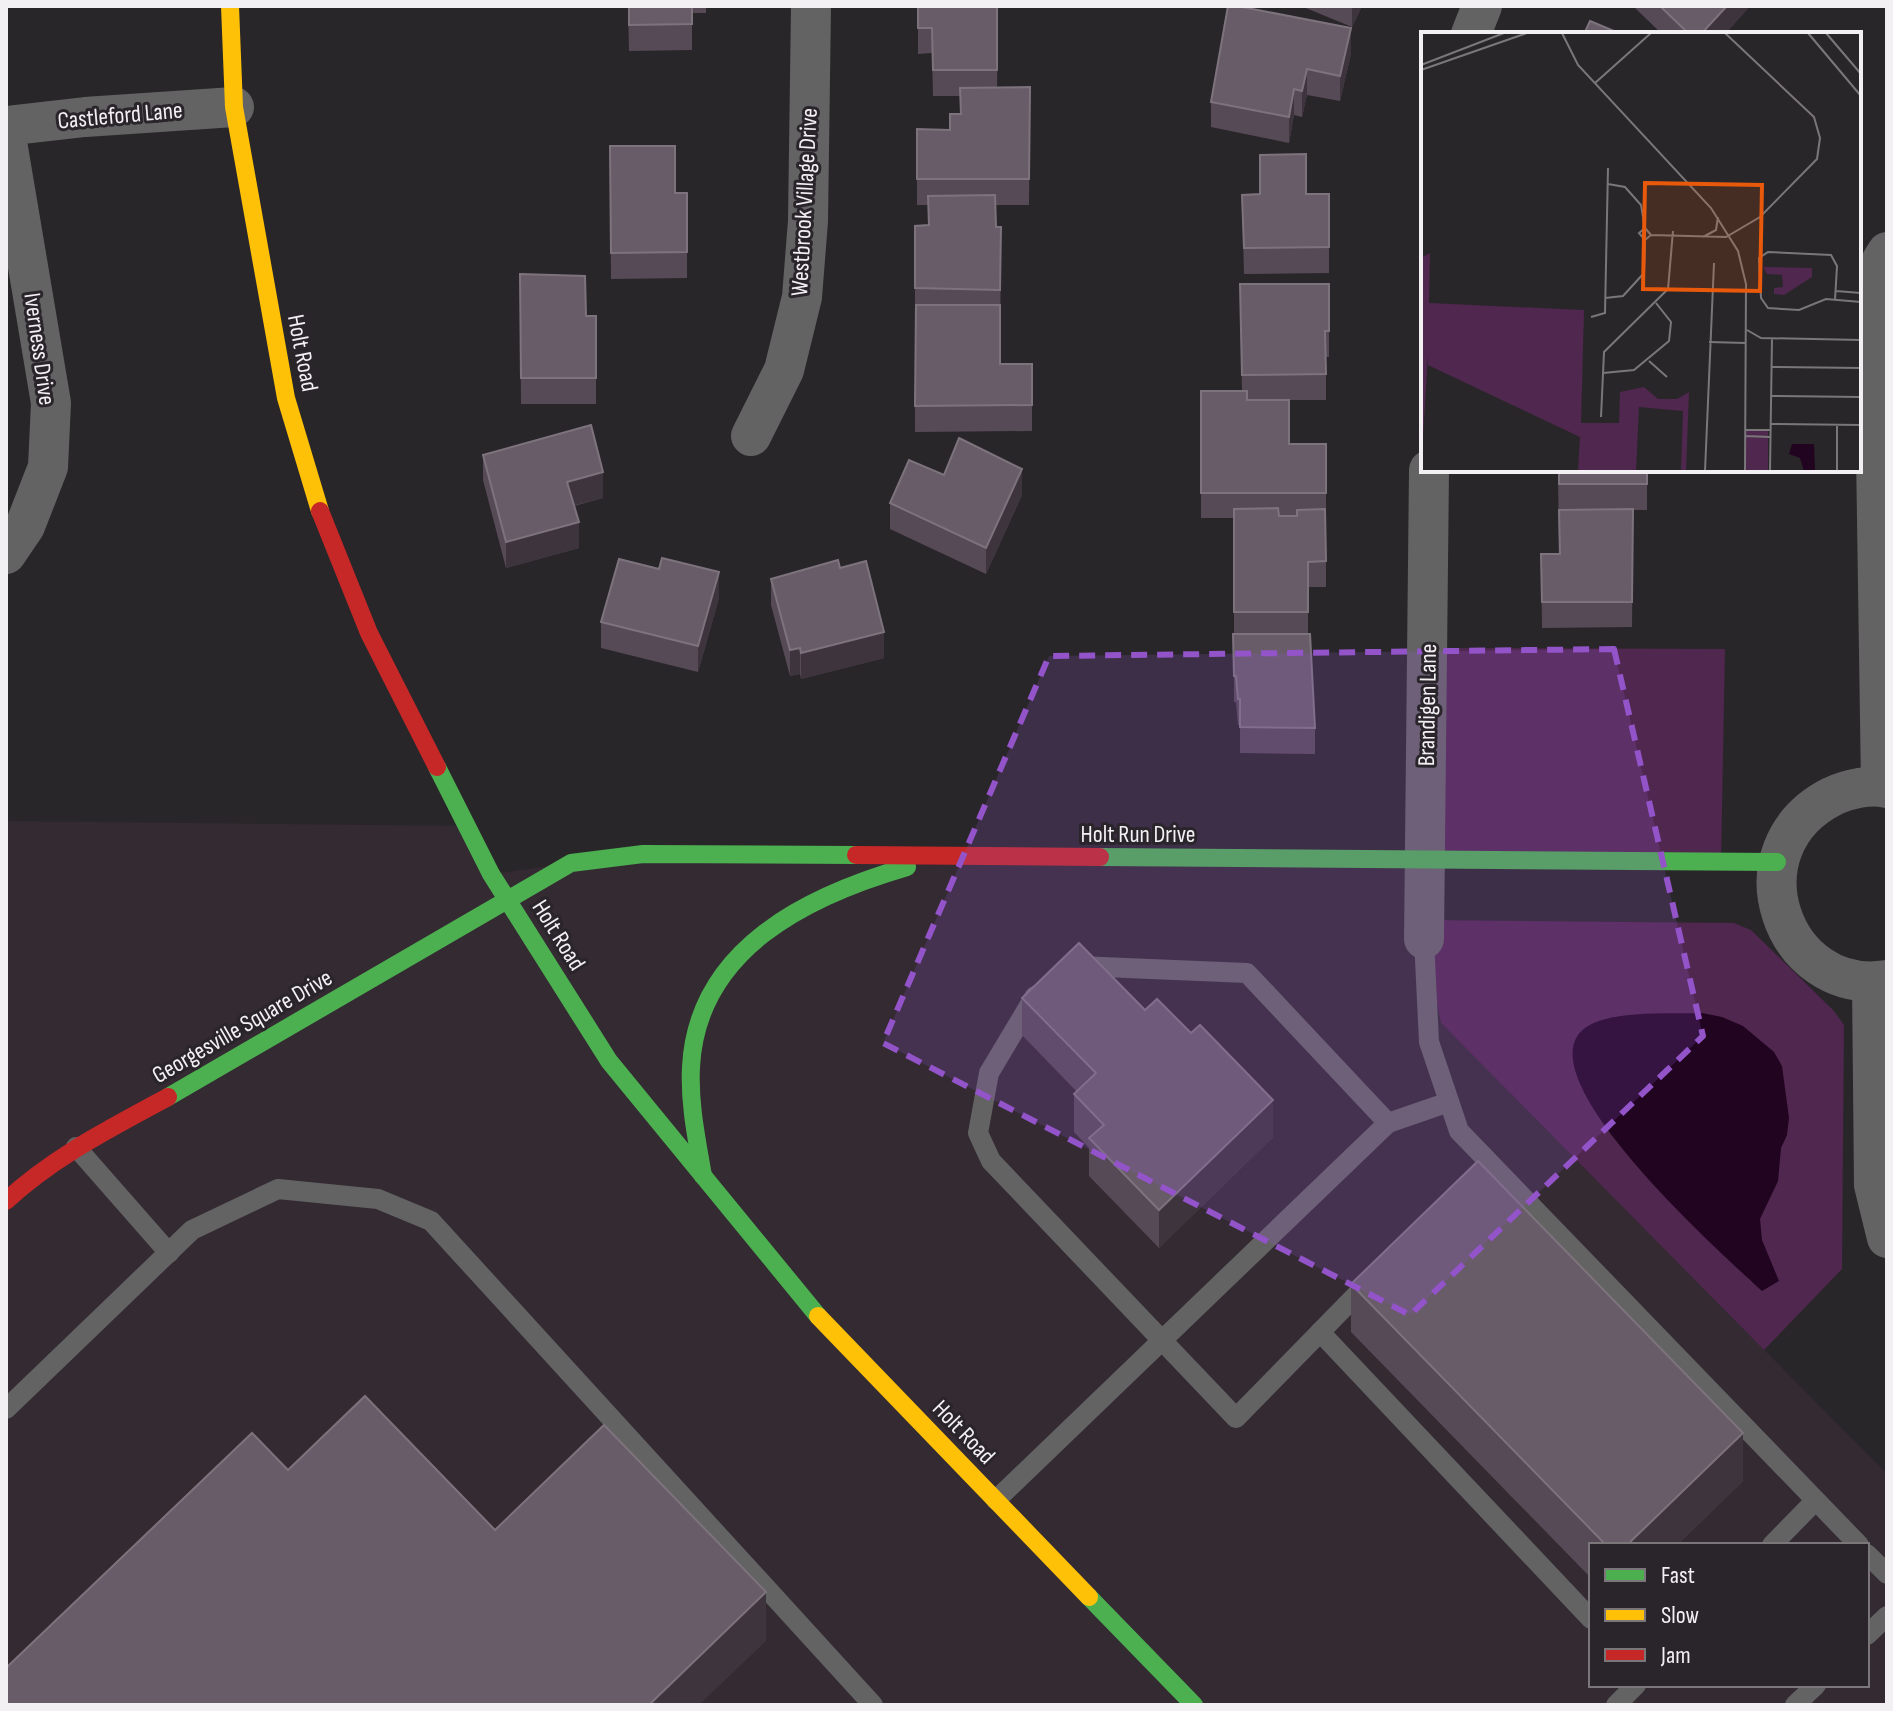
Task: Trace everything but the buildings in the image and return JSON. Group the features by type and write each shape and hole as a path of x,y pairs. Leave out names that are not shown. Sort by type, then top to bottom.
{"main road":[{"name":"Holt Road","path":"230,6 234,107 286,398 323,519 369,633 466,826 507,898 609,1061 819,1317 1194,1705"},
{"name":"Holt Run Drive","path":"507,898 571,863 643,854 1777,862"},
{"path":"704,1176 691,1103 692,1050 701,1011 726,968 759,934 806,906 878,874 948,856"},
{"name":"Georgesville Square Drive","path":"6,1201 76,1147 211,1073 507,898"}],"street":[{"name":"Westbrook Village Drive","path":"751,436 784,370 802,297 808,221 811,6"},
{"path":"1472,32 1482,6"},
{"name":"Castleford Lane","path":"6,126 85,117 234,107"},
{"name":"Iverness Drive","path":"6,136 51,403 48,467 25,526 6,554"},
{"path":"1887,252 1882,260 1874,318 1884,787 1846,790 1815,806 1792,830 1777,862 1777,905 1796,945 1830,972 1879,981 1874,1185 1887,1238"},
{"name":"Brandigen Lane","path":"1424,939 1429,472"}],"lane":[{"path":"1424,939 1429,1042 1459,1131 1483,1166 1857,1543"},
{"path":"1383,1268 1236,1418 991,1161 978,1133 989,1073 1052,974 1078,966 1247,973 1388,1123"},
{"path":"996,1500 1388,1123 1449,1102"},
{"path":"76,1147 169,1253"},
{"path":"6,1409 192,1230 278,1189 378,1199 431,1221 873,1705"},
{"path":"1320,1332 1589,1617"},
{"path":"1774,1543 1815,1501"},
{"path":"1869,1556 1887,1574"},
{"path":"1869,1633 1887,1616"},
{"path":"1616,1705 1634,1687"},
{"path":"1795,1705 1814,1687"}],"highlighted area":[{"path":"1614,649 1703,1036 1410,1315 883,1043 1049,656"}],"shaded area":[{"path":"1427,648 1725,649 1721,862 1425,860"},
{"path":"6,821 466,826 491,874 571,863 1425,860 1441,1023 1887,1474 1887,1705 6,1705"},
{"path":"1424,920 1734,923 1751,930 1833,1010 1844,1025 1842,1269 1764,1350 1441,1023 1424,939"},
{"path":"1702,1013 1743,1026 1774,1052 1782,1066 1789,1118 1787,1135 1781,1148 1778,1181 1760,1219 1762,1240 1779,1281 1762,1291 1672,1205 1634,1163 1602,1121 1579,1082 1573,1049 1588,1026 1628,1015"}],"traffic: fast":[{"path":"437,767 491,874 609,1061 818,1316"},
{"path":"168,1097 571,863 643,854 856,855"},
{"path":"1100,857 1777,862"},
{"path":"703,1176 692,1108 691,1067 698,1026 713,990 736,960 764,934 796,912 832,894 907,867"},
{"path":"1089,1597 1194,1705"}],"traffic: slow":[{"path":"230,6 234,107 286,398 320,511"},
{"path":"818,1316 1089,1597"}],"traffic: jam":[{"path":"320,511 369,633 437,767"},
{"path":"856,855 1100,857"},
{"path":"6,1201 63,1157 168,1097"}]}
